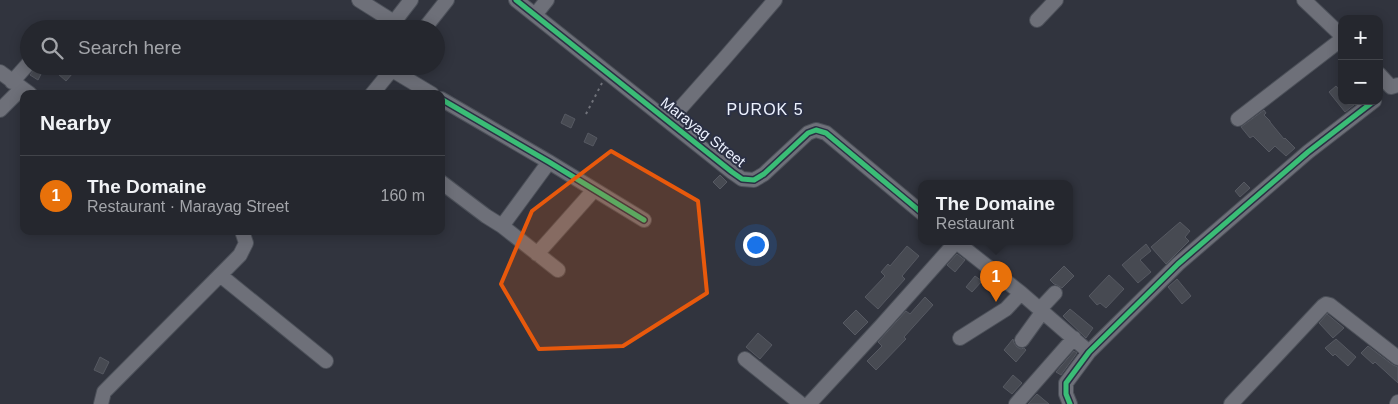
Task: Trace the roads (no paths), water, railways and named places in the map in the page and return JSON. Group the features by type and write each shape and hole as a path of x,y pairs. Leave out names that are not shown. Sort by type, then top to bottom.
{"street":[{"path":"359,0 391,20"},
{"path":"401,20 411,0"},
{"path":"431,20 447,0"},
{"name":"Marayag Street","path":"516,0 742,179 754,180 764,174 808,133 816,130 826,133 918,211"},
{"path":"536,15 546,0"},
{"path":"668,121 775,0"},
{"path":"1037,20 1056,0"},
{"path":"1304,0 1338,33"},
{"path":"1238,119 1338,40"},
{"path":"0,72 21,88"},
{"path":"0,110 19,91 25,75"},
{"path":"375,90 388,75"},
{"path":"404,75 426,90"},
{"path":"1383,77 1395,86 1383,94"},
{"path":"445,101 644,220"},
{"path":"1070,404 1066,394 1066,383 1089,352 1178,264 1308,152 1369,105"},
{"path":"502,226 548,162"},
{"path":"445,185 502,226 558,270"},
{"path":"537,254 594,190"},
{"path":"101,404 104,392 240,255 246,243 243,235"},
{"path":"809,404 882,325 952,245"},
{"path":"960,245 1042,310 1089,352"},
{"path":"220,275 326,361"},
{"path":"960,338 1006,309 1021,293"},
{"path":"1022,340 1055,293"},
{"path":"1231,404 1326,304 1330,305 1398,358"},
{"path":"1016,404 1074,338"},
{"path":"745,359 800,404"}],"place":[{"name":"The Domaine","path":"996,302"}],"district":[{"name":"PUROK 5","path":"765,109"}]}
